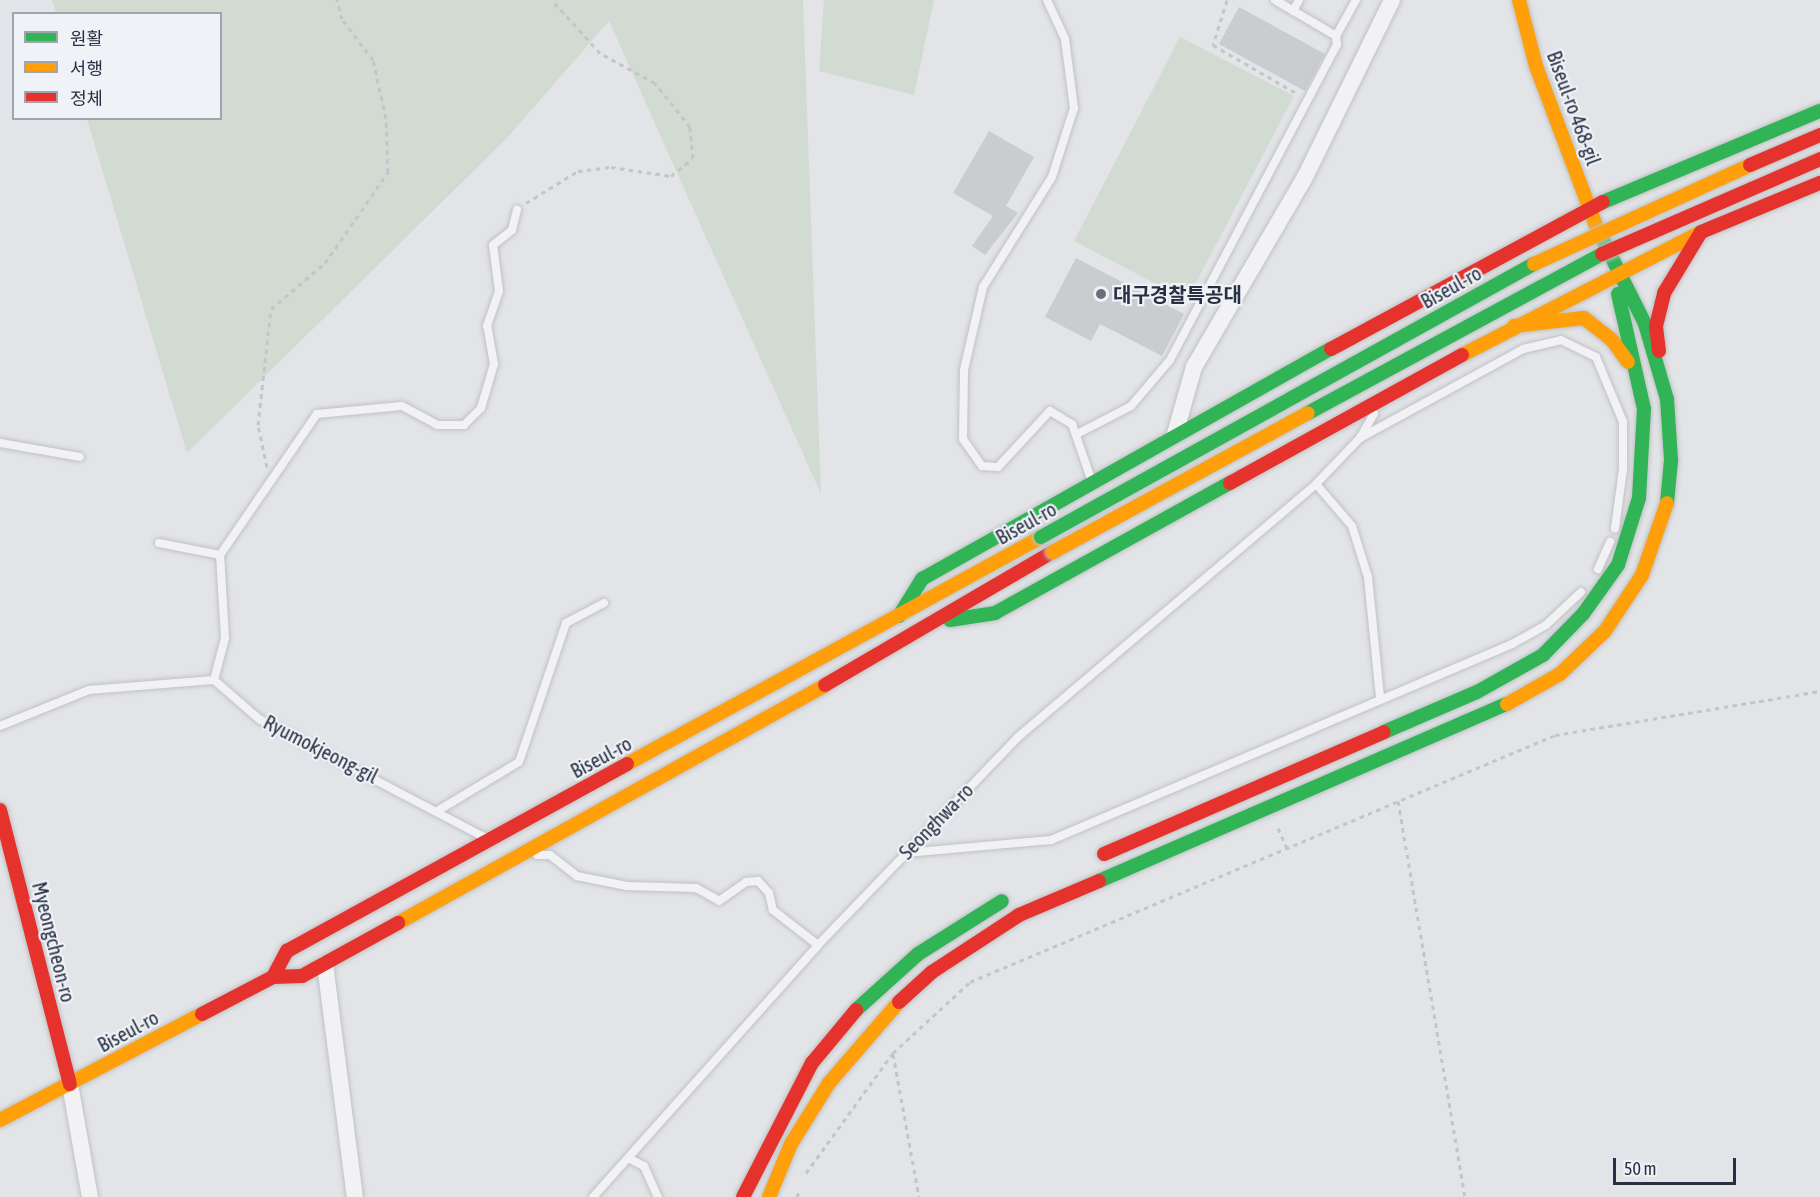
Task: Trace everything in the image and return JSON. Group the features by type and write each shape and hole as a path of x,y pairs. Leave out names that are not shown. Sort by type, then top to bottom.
{"main road":[{"name":"Biseul-ro 468-gil","path":"1519,0 1536,66 1615,272"},
{"path":"899,616 922,579 1175,434 1590,208 1820,111"},
{"name":"Biseul-ro","path":"273,977 287,951 493,842 1572,243 1820,135"},
{"name":"Biseul-ro","path":"0,1120 273,977 302,976 325,964 511,852 936,622 1053,552 1535,288 1650,230 1820,159"},
{"path":"936,622 995,613 1615,272 1701,232 1820,183"},
{"path":"769,1197 791,1144 875,1023 932,972 1009,921 1489,714 1560,674 1605,631 1642,575 1668,491 1671,460 1656,326 1664,293 1701,232"},
{"path":"1088,861 1477,692 1543,655 1583,614 1618,565 1639,498 1644,409 1630,366 1615,272"},
{"path":"1615,272 1645,324 1663,387"},
{"path":"1514,326 1584,318 1612,340 1630,366"},
{"name":"Myeongcheon-ro","path":"0,810 69,1084"},
{"path":"742,1197 812,1063 861,1004 918,954 1012,894"}],"street":[{"path":"1175,434 1194,367 1304,180 1392,0"},
{"path":"325,964 355,1197"},
{"path":"69,1084 90,1197"}],"lane":[{"path":"1047,0 1065,39 1074,108 1052,177 983,287 964,370 963,439 982,466 998,467 1050,411 1072,424 1092,482"},
{"path":"1275,0 1336,36"},
{"path":"1293,11 1299,0"},
{"path":"1077,434 1131,406 1170,360 1307,99 1336,36 1356,0"},
{"path":"0,726 89,690 214,680 225,638 220,555 317,414 402,406 437,425 464,425 481,408 494,364 487,326 499,291 493,245 512,230 517,210"},
{"path":"1360,438 1523,349 1562,340 1596,357 1623,422 1623,469 1614,533 1592,577"},
{"path":"1360,438 1383,398"},
{"name":"Seonghwa-ro","path":"593,1197 818,945 1018,737 1316,484 1360,438"},
{"path":"0,443 80,457"},
{"path":"1316,484 1352,526 1368,577 1380,698"},
{"path":"159,543 220,555"},
{"path":"906,853 1051,840 1380,698 1512,644 1546,625 1585,586"},
{"path":"439,810 519,762 566,623 603,603"},
{"name":"Ryumokjeong-gil","path":"214,680 260,719 439,810 493,842"},
{"path":"511,852 550,855 577,876 627,886 696,888 719,901 746,882 758,881 769,892 773,910 818,945"},
{"path":"628,1158 644,1166 658,1197"}],"path":[{"path":"270,482 258,425 272,309 325,263 388,172 386,118 373,60 342,19 338,0"},
{"path":"517,210 578,171 611,167 671,176 693,158 690,127 655,83 600,52 552,0"},
{"path":"1227,0 1213,45 1307,99"},
{"path":"797,1197 807,1171 893,1053 970,982 1555,735 1820,691"},
{"path":"1398,801 1465,1197"},
{"path":"1276,823 1287,848"},
{"path":"893,1053 919,1197"}],"shaded area":[{"path":"52,0 803,0 821,494 609,21 507,138 187,453 87,120 222,120 222,12 56,12"},
{"path":"824,0 934,0 914,95 819,71"},
{"path":"1180,37 1294,96 1187,300 1074,241"}],"building":[{"path":"1239,7 1325,54 1305,91 1219,44"},
{"path":"989,131 1034,157 1006,206 1018,213 985,255 972,246 993,216 953,193"},
{"name":"대구경찰특공대","path":"1076,258 1184,314 1162,356 1100,324 1091,341 1045,317"}],"traffic: fast":[{"path":"1603,202 1820,111"},
{"path":"1597,228 1645,324 1667,399 1671,460 1667,503"},
{"path":"1308,413 1602,254"},
{"path":"1041,537 1534,264"},
{"path":"1384,732 1477,692 1543,655 1583,614 1618,565 1639,498 1644,409 1618,294"},
{"path":"899,616 922,579 1331,349"},
{"path":"950,620 995,613 1230,483"},
{"path":"1099,881 1507,704"},
{"path":"856,1010 918,954 1002,901"}],"traffic: slow":[{"path":"1519,0 1536,66 1596,226"},
{"path":"1534,264 1750,165"},
{"path":"1462,355 1701,232"},
{"path":"1514,326 1584,318 1612,340 1628,362"},
{"path":"1053,552 1308,413"},
{"path":"1507,704 1560,674 1605,631 1642,575 1667,503"},
{"path":"627,764 1041,537"},
{"path":"398,923 825,685"},
{"path":"769,1197 791,1144 829,1083 899,1002"},
{"path":"0,1120 202,1014"}],"traffic: jam":[{"path":"1750,165 1820,135"},
{"path":"1602,254 1820,159"},
{"path":"1659,351 1656,326 1664,293 1701,232 1820,183"},
{"path":"1331,349 1603,202"},
{"path":"1230,483 1462,355"},
{"path":"825,685 1053,552"},
{"path":"1104,854 1384,732"},
{"path":"273,977 287,951 627,764"},
{"path":"0,810 70,1084"},
{"path":"899,1002 932,972 1019,915 1099,881"},
{"path":"202,1014 273,977 302,976 398,923"},
{"path":"743,1197 812,1063 856,1010"}],"place":[{"name":"대구경찰특공대","path":"1101,294"}]}
